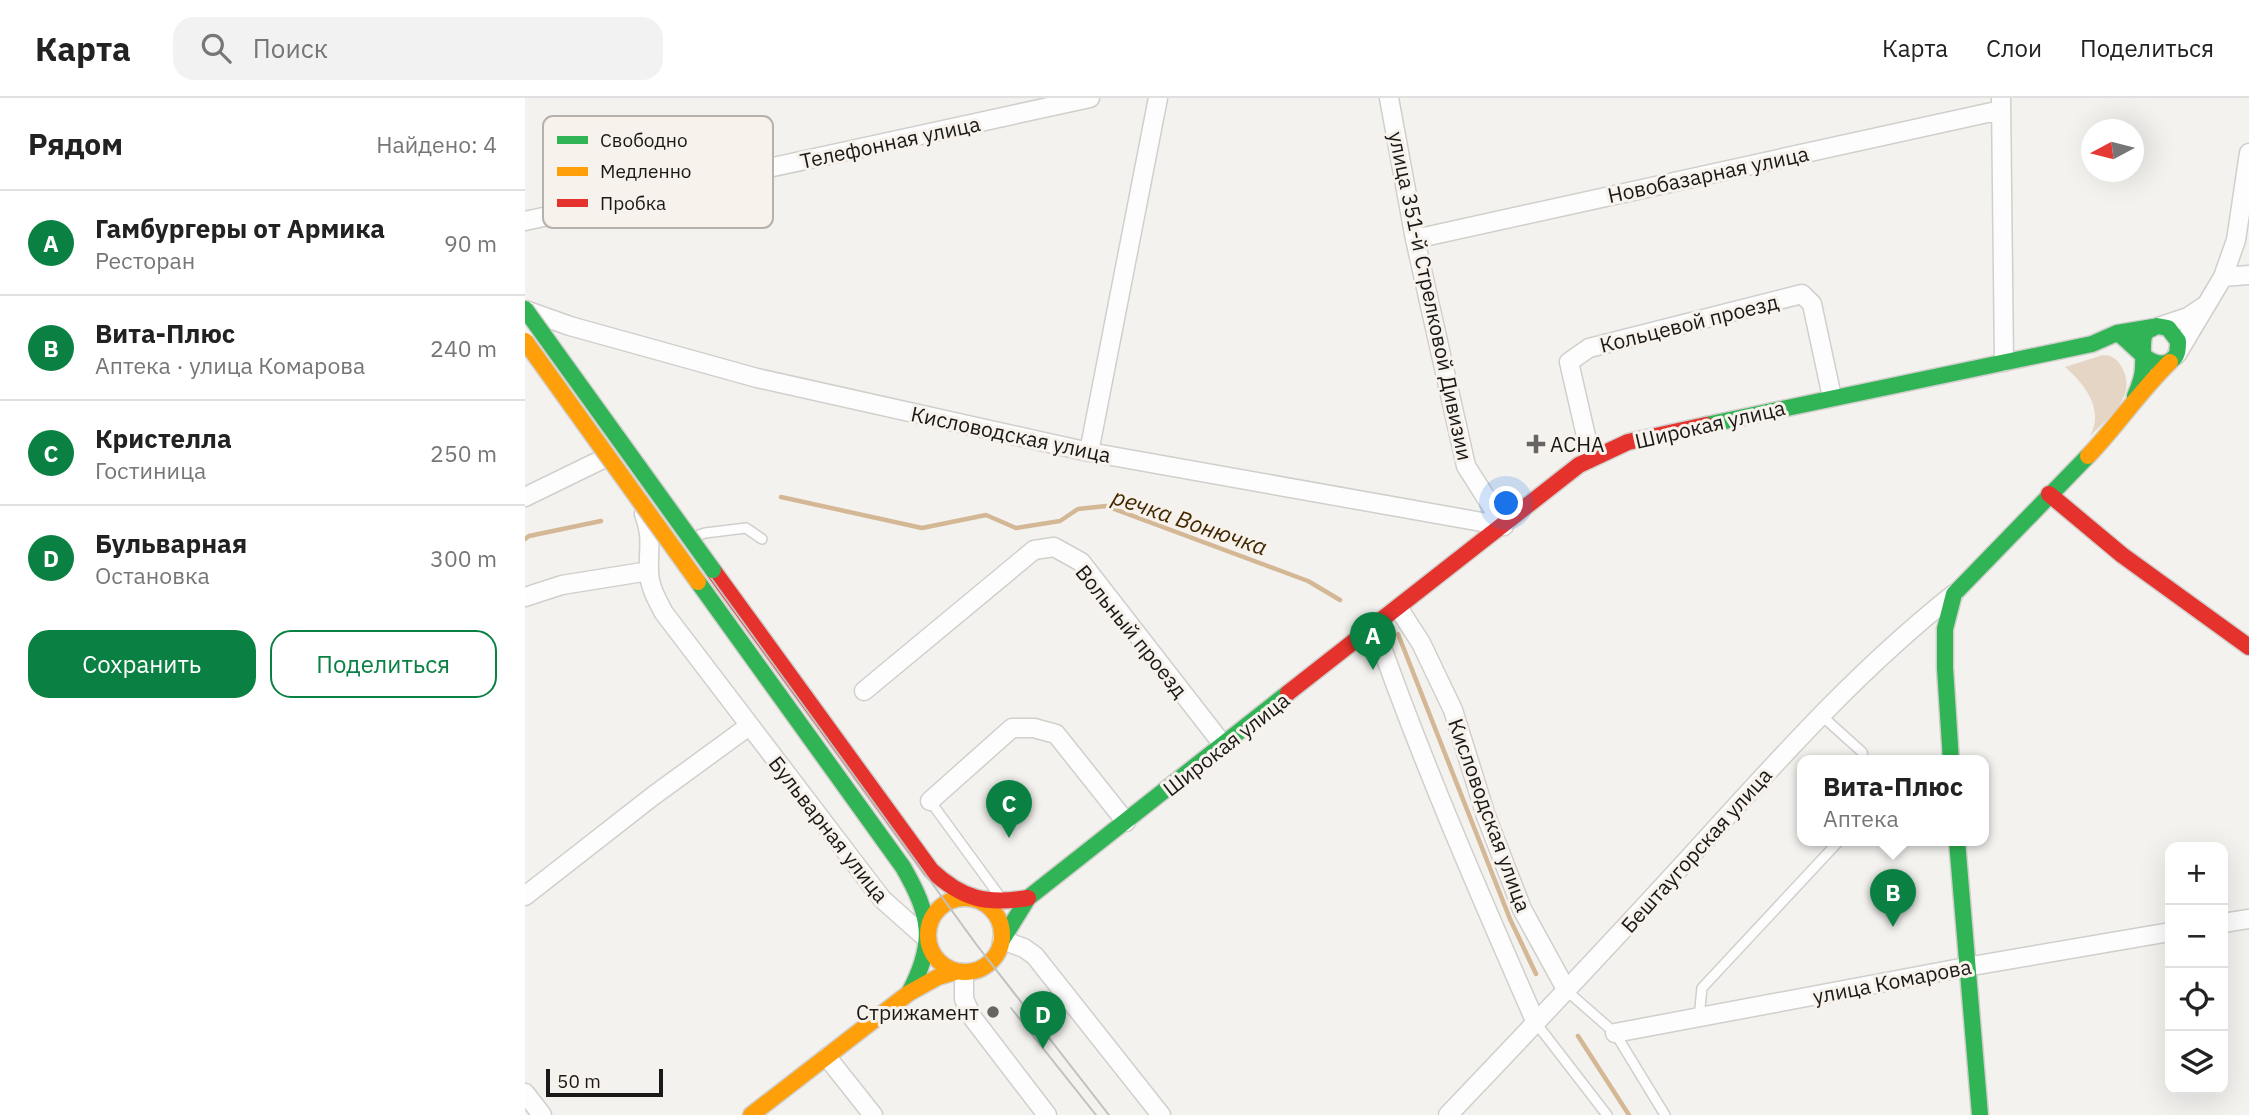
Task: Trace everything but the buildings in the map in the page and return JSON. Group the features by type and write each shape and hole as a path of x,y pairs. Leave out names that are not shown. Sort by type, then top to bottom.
{"main road":[{"path":"525,309 931,870 945,884 986,904 999,920 1002,940 999,950 990,962 974,971 938,977 909,993 751,1115"},
{"name":"Широкая улица","path":"1002,940 1028,898 1591,458 1628,442 2092,344 2117,333 2157,327"},
{"path":"1951,755 1945,629 1954,594 2108,435 2147,384 2173,359 2178,341 2168,328 2157,327 2146,332 2142,339 2141,383 2132,403"},
{"path":"2117,333 2126,337 2155,364 2173,359"},
{"name":"Бульварная улица","path":"525,341 902,867 925,910 927,939"},
{"path":"2049,494 2148,575 2249,647"},
{"path":"1957,846 1980,1115"},
{"name":"Широкая улица","path":"977,900 1004,902 1028,898"},
{"path":"909,993 926,958 928,927 933,915 941,906 952,900 977,900"},
{"path":"927,939 936,959 959,972"}],"street":[{"name":"Телефонная улица","path":"773,167 1090,98"},
{"path":"1089,452 1158,98"},
{"name":"улица 351-й Стрелковой Дивизии","path":"1389,98 1415,239 1466,466 1504,526"},
{"path":"2001,104 2004,362"},
{"name":"Новобазарная улица","path":"1415,239 2001,104"},
{"path":"2173,359 2223,277 2236,240 2249,153"},
{"name":"Телефонная улица","path":"525,221 543,217"},
{"path":"2223,277 2249,275"},
{"name":"Кольцевой проезд","path":"1591,458 1569,362 1589,348 1802,295 1812,304 1832,397"},
{"path":"2157,327 2188,317 2206,305"},
{"name":"Кисловодская улица","path":"525,309 570,326 758,378 1089,452 1504,526"},
{"name":"Бульварная улица","path":"525,350 645,516 652,540 649,572 655,595 664,613 882,899 927,939"},
{"path":"525,497 605,458"},
{"name":"Вольный проезд","path":"864,691 1034,550 1054,547 1081,562 1224,746"},
{"path":"525,597 562,585 649,572"},
{"name":"Бештаугорская улица","path":"1448,1115 1567,991 1789,748 1906,631 1954,594"},
{"name":"Кисловодская улица","path":"1399,609 1421,643 1453,710 1486,816 1522,909 1567,991"},
{"name":"Кисловодская улица","path":"1375,628 1438,792 1536,1023"},
{"path":"525,897 653,796 749,726"},
{"path":"930,801 1012,729 1034,727 1056,734 1126,822"},
{"path":"2228,922 2249,919"},
{"name":"улица Комарова","path":"1615,1033 2165,933"},
{"path":"1002,940 1024,948 1035,956 1161,1115"},
{"path":"959,972 964,999 972,1017 1047,1115"},
{"path":"827,1057 873,1115"},
{"path":"525,1093 542,1115"}],"lane":[{"path":"649,572 667,548 705,533 746,527 762,539"},
{"path":"1822,716 1863,755"},
{"path":"930,801 1004,902"},
{"path":"1699,1018 1702,988 1834,846"},
{"name":"Кисловодская улица","path":"1567,991 1615,1033 1665,1115"},
{"name":"Кисловодская улица","path":"1536,1023 1607,1115"}],"shaded area":[{"path":"2103,355 2116,359 2126,377 2126,387 2124,396 2113,414 2090,436 2094,426 2094,407 2085,389 2065,367"}],"waterway":[{"name":"речка Вонючка","path":"781,497 922,528 986,515 1016,528 1060,521 1078,509 1106,506 1308,581 1340,600"},
{"name":"речка Вонючка","path":"525,539 601,521"},
{"name":"речка Вонючка","path":"1398,634 1510,919 1536,974"},
{"name":"речка Вонючка","path":"1578,1036 1629,1115"}],"tram line":[{"path":"525,321 976,944 1109,1115"},
{"path":"1011,1008 1096,1115"}],"traffic: fast":[{"path":"525,309 713,570"},
{"path":"2117,333 2123,337 2142,354 2149,360 2163,364 2175,357 2178,341 2168,328 2157,326 2145,332 2143,341 2143,350 2143,354 2143,358 2143,363 2142,374 2135,396"},
{"path":"1706,425 2092,344 2117,333 2153,327"},
{"path":"1951,755 1945,629 1954,594 2088,456"},
{"path":"698,582 903,867 912,884 920,900 927,929 923,959 909,993"},
{"path":"1002,940 1028,898 1288,693"},
{"path":"1957,846 1980,1115"}],"traffic: slow":[{"path":"525,341 698,582"},
{"path":"2088,456 2170,362"},
{"path":"965,898 986,904 996,914 1002,935 996,956 986,966 965,972 944,966 934,956 928,935 934,914 944,904 965,898"},
{"path":"751,1115 909,993 938,977 955,972"}],"traffic: jam":[{"path":"1288,693 1579,465 1628,442 1706,425"},
{"path":"2049,494 2122,555 2249,647"},
{"path":"713,570 931,870 953,888 975,898 999,901 1028,898"}],"place":[{"name":"АСНА","path":"1536,444"},
{"name":"Гамбургеры от Армика","path":"1373,670"},
{"name":"Кристелла","path":"1009,838"},
{"name":"Вита-Плюс","path":"1893,927"},
{"name":"Стрижамент","path":"993,1012"},
{"name":"Бульварная","path":"1043,1049"}]}
